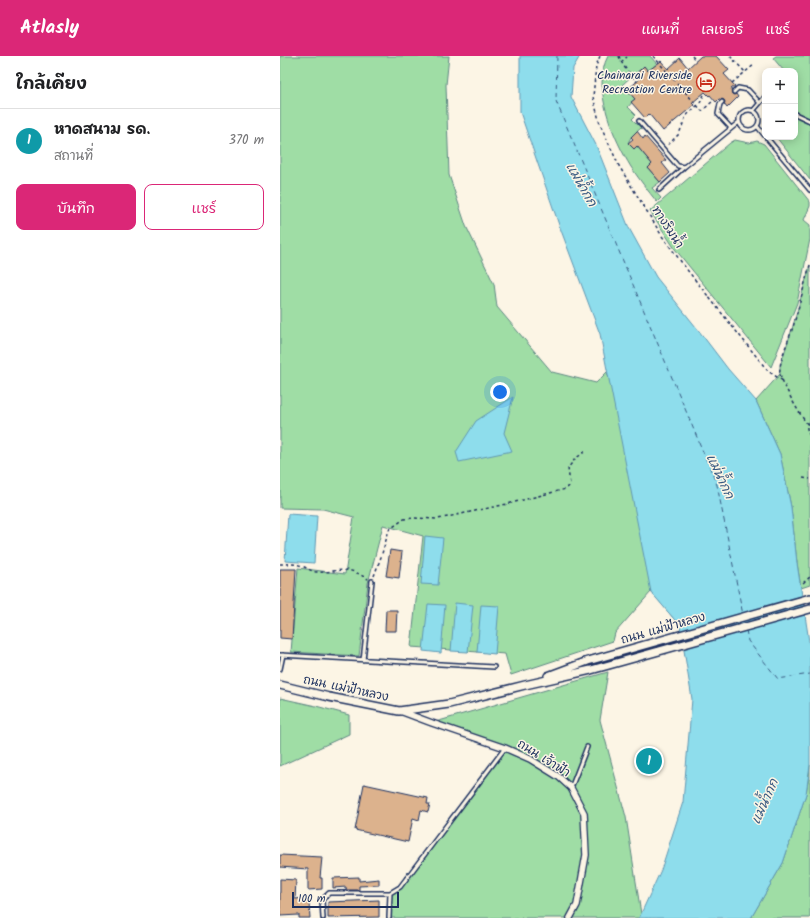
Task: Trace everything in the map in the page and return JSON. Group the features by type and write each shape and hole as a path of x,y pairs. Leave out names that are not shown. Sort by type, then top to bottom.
{"street":[{"name":"ถนน แม่ฟ้าหลวง","path":"525,685 588,661 810,598"},
{"name":"ถนน แม่ฟ้าหลวง","path":"280,685 329,697 399,711 450,704 591,670 810,609"},
{"name":"ถนน เจ้าฟ้า","path":"399,711 505,748 530,759 559,777 571,788 584,813 586,855 577,906 570,918"}],"lane":[{"path":"734,92 738,88 748,90 760,103"},
{"path":"753,111 762,101"},
{"path":"722,102 720,104 718,114 731,128"},
{"path":"750,110 759,117 757,126 752,130 745,130 739,122 740,116 744,112 750,110"},
{"path":"798,115 810,121"},
{"path":"639,120 676,164 684,167"},
{"path":"659,190 684,167 739,122"},
{"path":"757,126 762,132"},
{"path":"768,140 810,190"},
{"path":"363,660 372,581"},
{"path":"280,669 281,655 494,667"},
{"path":"571,788 586,747"},
{"path":"323,918 322,900 329,893 390,893 400,887 505,748"},
{"path":"389,918 390,893"}],"path":[{"name":"ทางริมน้ำ","path":"600,56 596,66 593,97 600,124 619,166 662,236 688,271 768,371 783,381"},
{"path":"619,56 621,62 637,82"},
{"path":"654,56 702,111 714,100"},
{"path":"692,56 696,61"},
{"path":"730,56 745,72"},
{"path":"621,62 627,57"},
{"path":"732,83 755,64"},
{"path":"668,145 678,134 686,116 697,106 705,92"},
{"path":"810,265 780,366 780,374 783,381 802,417 810,428"},
{"path":"810,422 807,424 806,430 810,436"},
{"path":"280,564 302,566 311,571 325,573 351,570 372,581 389,530 404,519 438,519 508,504 566,489 570,485 568,468 575,459 587,450"},
{"path":"803,478 810,479"},
{"path":"803,583 810,577"}],"green space":[{"path":"280,56 449,56 446,85 449,175 466,226 494,284 497,307 552,372 596,383 607,372 622,420 664,501 686,659 680,626 650,590 651,592 615,633 613,641 511,675 505,654 411,647 423,536 383,525 368,583 359,656 291,652 298,568 345,574 354,517 323,509 280,508"},
{"path":"608,56 650,56 657,64 648,71 644,67 637,72 641,78 640,79 635,73 622,85 635,99 628,107 636,115 632,119 641,128 631,137 628,143 634,149 637,146 652,164 648,168 660,182 652,188 661,198 657,202 624,156 612,128 603,98 602,83 603,69"},
{"path":"776,56 810,56 810,180 778,140 798,140 798,68 781,68 773,58"},
{"path":"735,140 749,143 757,141 764,144 810,202 810,206 804,220 810,225 810,239 797,303 771,367 675,249 650,211"},
{"path":"810,265 810,585 801,588 791,507 780,454 756,401 780,374 780,366"},
{"path":"608,672 600,720 626,817 641,914 639,918 389,918 390,893 400,887 505,748 432,723"},
{"path":"280,698 349,715 349,734 280,766"},
{"path":"810,765 810,918 751,918 783,863 806,794"}],"water":[{"name":"แม่น้ำกก","path":"520,56 580,56 573,68 571,97 596,145 629,228 656,277 728,369 756,401 780,454 791,507 797,563 810,648 810,765 806,794 783,863 751,918 639,918 661,870 683,802 692,699 680,626 651,592 600,334 559,225 520,112"},
{"path":"513,397 504,433 512,451 459,462 456,452 476,421"},
{"path":"288,514 317,516 314,563 285,561"},
{"path":"425,536 443,538 438,585 421,584"},
{"path":"455,603 473,605 468,652 451,651"},
{"path":"428,604 445,605 441,653 423,651"},
{"path":"481,605 499,606 495,654 477,652"}],"building":[{"path":"701,56 716,56 729,70 724,74 735,86 731,89 732,94 736,94 738,97 727,108 724,104 724,100 719,99 716,102 705,92 692,103 694,105 663,131 649,114 645,118 631,102 635,99 627,90 641,78 637,73 644,66 648,71 661,61 668,69 680,58 688,68"},
{"path":"637,131 643,139 645,136 666,160 662,163 670,173 660,182 648,168 652,164 637,146 634,149 628,143 633,139 631,137"},
{"path":"390,550 402,552 399,578 386,576"},
{"path":"280,569 296,569 292,639 280,638"},
{"path":"386,610 397,610 396,631 385,631"},
{"path":"364,784 428,798 427,804 430,804 428,812 421,810 419,820 413,818 408,842 355,830"},
{"path":"280,855 322,857 320,878 322,878 322,889 308,890 308,869 280,867"},
{"path":"359,877 359,881 379,879 379,885 359,886 359,890 346,890 346,887 333,888 333,878"},
{"path":"280,879 296,880 295,899 308,898 310,918 299,918 299,915 280,916"},
{"path":"379,900 379,917 328,918 328,902"}],"ferry route":[{"path":"557,56 556,101 717,485 743,615"},
{"path":"746,630 748,641 778,679 810,674"}],"place":[{"name":"Chainarai Riverside Recreation Centre","path":"706,82"},
{"name":"หาดสนาม รด.","path":"649,761"}]}
